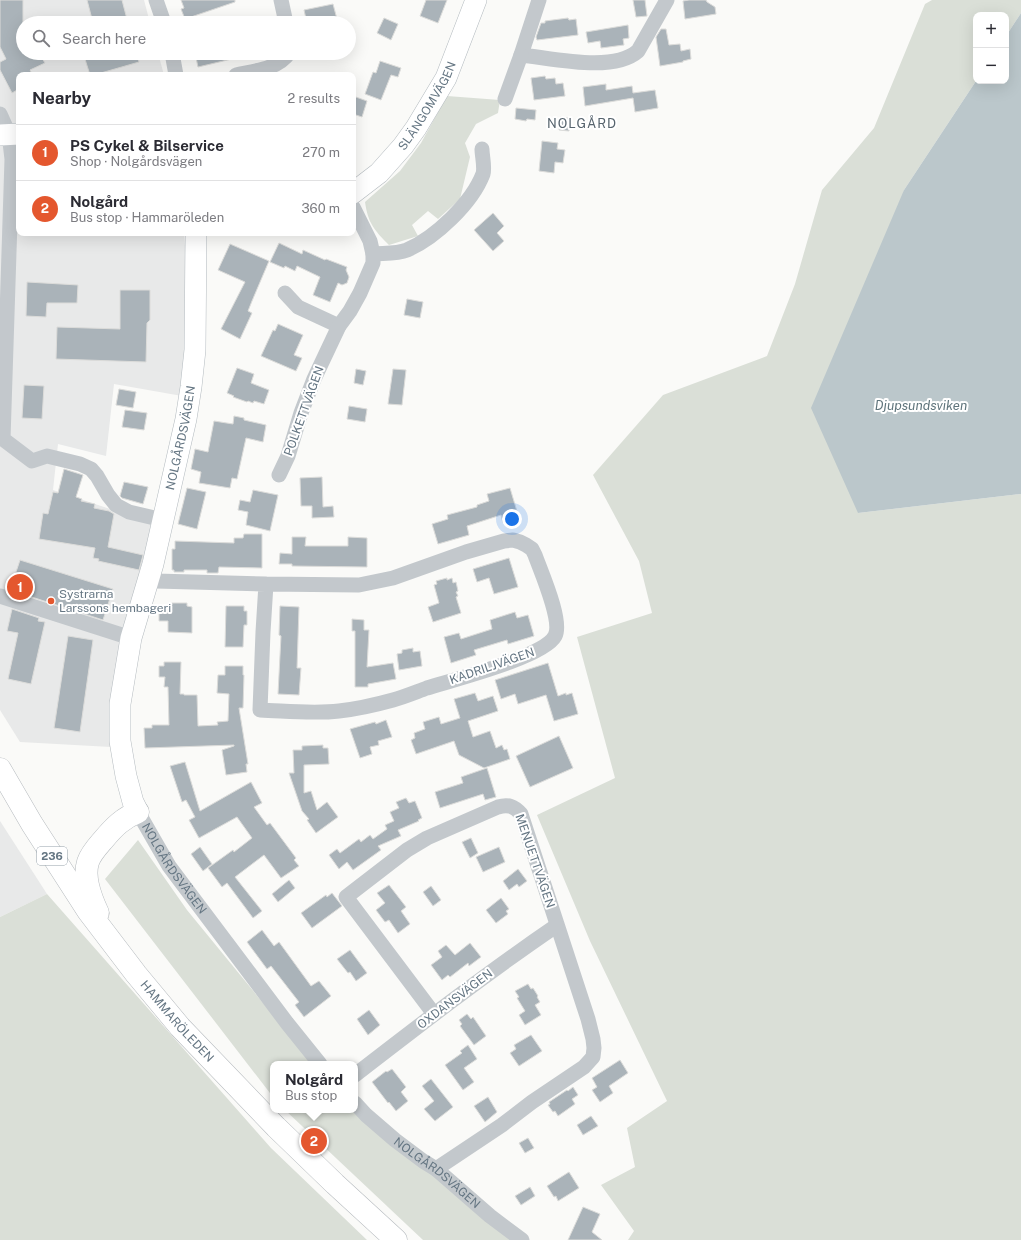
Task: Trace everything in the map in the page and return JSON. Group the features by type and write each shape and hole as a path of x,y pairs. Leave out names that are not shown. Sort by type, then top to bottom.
{"main road":[{"name":"HAMMARÖLEDEN","path":"0,769 60,869 88,911 180,1027 230,1080 335,1184 396,1240"},
{"name":"236","path":"110,939 95,906 89,887 86,875 88,862 93,852 116,825 123,819 138,812"}],"street":[{"path":"156,0 162,16"},
{"path":"281,0 284,16"},
{"name":"SLÄNGOMVÄGEN","path":"356,191 380,173 416,128 446,78 476,0"},
{"path":"505,99 539,0"},
{"path":"521,55 601,63 627,58 638,51 667,0"},
{"path":"173,60 175,72"},
{"path":"249,72 266,68 280,63 283,60"},
{"path":"0,114 9,134 12,159 3,439 32,462 47,456 80,464 91,469 98,476 108,495 116,505 129,512 163,520"},
{"path":"356,212 370,242 373,254 406,251 430,237 458,211 474,190 483,172 482,149"},
{"name":"NOLGÅRDSVÄGEN","path":"196,236 195,350 192,387 149,579 131,638 120,704 120,741 126,776 134,802 138,812 169,866 287,1023 318,1061"},
{"name":"POLKETTVÄGEN","path":"279,475 288,456 301,413 314,379 339,326 350,311 360,293 373,263 373,254"},
{"path":"285,293 298,307 339,326"},
{"name":"KADRILJVÄGEN","path":"149,579 156,581 359,585 393,578 466,552 504,541 514,540 532,549 535,555 554,608 557,631 546,646 534,652 395,700 338,711 307,712 260,710 266,584"},
{"path":"0,596 131,638"},
{"name":"MENUETTVÄGEN","path":"434,1014 346,897 407,850 427,838 498,807 510,806 521,814 538,863 556,926 590,1025 594,1048 593,1057 584,1067 532,1102 502,1125 436,1169"},
{"name":"OXDANSVÄGEN","path":"358,1073 434,1014 556,926"},
{"name":"NOLGÅRDSVÄGEN","path":"358,1106 395,1140 436,1169 490,1216 522,1240"}],"shaded area":[{"path":"0,0 144,0 148,16 16,16 16,60 160,60 163,72 16,72 16,236 184,236 191,324 182,396 114,384 106,456 58,444 53,490 155,524 111,747 20,742 0,710"},
{"path":"932,0 1021,0 1021,13 1009,31 1009,12 973,12 974,84 904,190 858,513 1021,494 1021,1240 628,1240 634,1231 601,1185 635,1167 627,1128 667,1101 590,941 537,815 615,778 577,637 652,613 639,561 593,475 663,395 767,356 795,284 822,190 874,128 925,4"},
{"path":"447,96 500,100 498,113 476,124 465,143 470,157 460,199 438,219 428,211 412,225 418,236 389,245 372,226 365,202 400,171 421,143"},
{"path":"0,821 47,894 0,917"},
{"path":"138,840 187,910 312,1061 270,1061 270,1093 105,879"},
{"path":"47,894 271,1148 367,1240 0,1240 0,917"},
{"path":"358,1112 513,1240 423,1240 288,1113"}],"water":[{"name":"Djupsundsviken","path":"1021,13 1021,494 858,513 811,408 904,190 974,84 1009,84 1009,31"}],"building":[{"path":"0,0 23,0 23,16 16,16 16,60 43,60 45,63 30,70 31,72 16,72 16,91 12,93 0,70 0,62 6,59 0,47"},
{"path":"87,0 122,0 126,16 91,16"},
{"path":"181,0 235,0 235,2 194,16 184,16 181,9 184,8"},
{"path":"426,0 447,0 438,23 420,16"},
{"path":"633,0 645,0 647,16 636,17"},
{"path":"706,0 715,7 716,14 685,19 683,1"},
{"path":"333,4 336,16 305,16 304,10"},
{"path":"384,18 398,24 391,40 377,33"},
{"path":"568,18 569,20 576,19 578,35 537,40 536,37 541,23 545,23 545,21"},
{"path":"628,25 629,38 623,39 624,45 601,48 600,41 588,43 586,32"},
{"path":"661,29 666,29 669,45 680,44 681,51 690,49 691,59 660,66 656,37"},
{"path":"85,60 139,60 139,62 104,72 89,72"},
{"path":"196,60 227,60 198,67"},
{"path":"380,61 401,68 398,77 391,75 381,100 365,94 373,72 376,73"},
{"path":"545,76 546,79 555,78 556,84 563,83 565,96 534,100 531,78"},
{"path":"606,84 606,90 632,86 633,93 655,90 658,108 635,112 633,98 585,106 583,87"},
{"path":"356,97 367,101 362,117 356,115"},
{"path":"516,108 536,110 535,120 527,119 526,121 515,119"},
{"path":"560,117 570,118 569,131 559,130"},
{"path":"542,141 558,143 557,149 565,150 563,163 555,162 554,173 539,171"},
{"path":"493,213 504,226 497,233 504,241 493,251 474,230"},
{"path":"279,243 302,254 303,250 325,260 326,259 347,267 346,270 349,277 347,283 342,285 338,283 330,302 313,295 320,277 297,266 295,271 285,266 284,268 270,262"},
{"path":"230,244 269,261 248,311 252,313 240,339 221,329 245,282 218,270"},
{"path":"27,282 78,285 77,303 47,303 46,317 26,316"},
{"path":"120,290 150,290 150,320 147,323 146,362 56,359 57,327 120,329"},
{"path":"407,299 423,302 420,318 404,315"},
{"path":"278,324 303,335 294,355 302,358 296,371 261,356 273,330 275,331"},
{"path":"237,368 254,374 251,383 269,390 264,404 254,401 253,403 247,402 227,393"},
{"path":"356,369 366,371 363,385 354,383"},
{"path":"393,369 406,370 402,405 388,404"},
{"path":"24,385 44,386 42,419 22,418"},
{"path":"119,389 136,392 133,408 116,405"},
{"path":"349,406 367,409 365,422 347,419"},
{"path":"125,410 147,413 144,430 122,427"},
{"path":"234,416 266,425 263,442 246,438 237,479 232,478 230,488 199,483 201,472 191,469 195,449 208,452 214,421 233,424"},
{"path":"64,469 83,475 76,497 82,499 81,501 95,504 94,508 109,511 114,514 108,547 143,555 139,570 98,561 99,559 93,558 95,548 39,539 43,513 48,514 53,492 58,493"},
{"path":"322,477 323,507 333,506 334,517 312,518 312,506 301,506 300,478"},
{"path":"124,482 148,487 143,504 122,498 120,496"},
{"path":"187,488 206,492 197,529 178,524"},
{"path":"510,488 519,518 503,523 501,515 467,526 469,535 438,544 432,524 448,519 447,515 477,507 477,505 489,501 487,494"},
{"path":"253,490 278,495 270,531 246,525 248,512 238,510 240,500 250,502"},
{"path":"244,534 262,534 262,568 219,567 218,573 207,573 207,570 184,570 184,572 174,572 174,570 172,570 172,549 175,549 175,541 234,543 234,538 243,538"},
{"path":"292,537 306,537 305,546 348,546 348,537 367,538 367,567 292,566 292,564 279,564 280,553 292,554"},
{"path":"509,558 518,587 494,594 489,578 477,582 473,569"},
{"path":"20,560 113,589 103,620 10,590"},
{"path":"447,578 447,580 452,578 453,583 456,582 458,591 456,592 458,596 456,597 461,613 433,622 428,607 439,603 434,585 437,584 436,581"},
{"path":"168,603 187,603 187,606 192,607 192,633 168,632 168,621 159,621 159,606 168,606"},
{"path":"226,606 244,606 244,611 247,611 247,625 244,625 243,647 225,647"},
{"path":"280,606 299,607 297,668 301,668 299,695 278,694 281,636 279,635"},
{"path":"12,609 39,618 38,621 45,622 31,684 8,679 18,633 7,631"},
{"path":"515,612 517,618 528,615 534,636 508,644 507,640 474,650 476,655 451,663 444,637 459,633 461,639 492,629 490,620"},
{"path":"352,619 364,620 364,630 369,630 367,667 393,663 396,679 368,684 368,687 355,687 355,631 352,631"},
{"path":"68,636 93,640 80,732 54,728"},
{"path":"413,648 413,652 420,651 422,666 399,670 397,654 402,653 402,650"},
{"path":"164,662 181,662 180,694 197,695 198,726 218,725 217,722 228,721 229,694 217,693 218,675 225,675 225,666 243,666 243,708 239,708 248,764 246,764 247,772 226,775 222,750 234,745 145,748 144,728 152,728 152,725 169,725 168,687 164,687 165,677 159,677 159,666 164,666"},
{"path":"548,663 558,696 566,693 566,695 572,693 578,714 554,721 546,695 518,704 515,694 501,699 495,680"},
{"path":"475,693 478,701 493,696 498,711 468,721 473,737 490,731 496,748 502,745 504,750 507,749 510,759 484,768 459,755 454,741 416,754 411,740 415,738 414,733 425,729 423,722 439,717 441,724 460,718 454,699"},
{"path":"386,720 392,737 378,741 379,745 370,747 372,754 360,758 350,729 375,722 376,724"},
{"path":"559,736 573,768 530,787 516,756"},
{"path":"323,745 323,748 328,748 329,764 304,765 304,793 311,791 317,810 327,802 338,817 316,833 307,820 309,819 302,811 289,773 294,773 293,750 302,750 302,746"},
{"path":"185,762 200,811 251,782 262,803 254,807 267,825 270,823 296,858 294,860 299,866 281,878 264,855 235,877 262,911 253,918 227,883 222,887 208,868 233,850 234,852 252,838 237,817 199,838 189,820 195,817 186,800 182,802 170,766"},
{"path":"487,768 496,797 485,800 483,794 440,808 435,792 463,783 461,777"},
{"path":"406,798 409,803 415,801 422,818 418,820 419,821 398,830 401,836 378,846 381,850 353,870 347,862 339,869 329,855 337,849 340,853 359,839 361,842 370,835 373,839 387,829 385,825 394,821 390,812 399,808 396,802"},
{"path":"471,838 478,853 470,858 462,842"},
{"path":"200,847 212,864 203,871 191,854"},
{"path":"499,847 505,862 483,872 476,857"},
{"path":"518,869 527,881 519,887 517,884 509,890 503,881"},
{"path":"289,880 295,888 278,902 272,894"},
{"path":"389,885 406,907 401,911 410,924 398,933 389,920 385,922 376,910 385,903 377,893"},
{"path":"431,886 441,900 433,906 423,892"},
{"path":"332,893 342,906 312,928 301,913 326,895 327,897"},
{"path":"501,898 509,909 506,911 508,914 496,923 486,910"},
{"path":"262,930 274,946 279,942 311,986 319,981 331,996 304,1017 295,1005 299,1002 271,966 267,969 247,942"},
{"path":"470,943 481,957 469,966 468,963 450,977 448,975 442,980 431,965 442,957 438,951 446,945 455,955"},
{"path":"350,950 367,973 356,981 350,972 348,973 337,959"},
{"path":"528,984 531,989 533,988 538,996 537,997 540,1002 535,1005 541,1015 525,1025 519,1015 525,1011 517,998 519,997 515,991"},
{"path":"369,1010 380,1025 368,1035 357,1019"},
{"path":"467,1014 471,1019 473,1017 486,1036 474,1045 460,1026 462,1024 459,1020"},
{"path":"531,1035 542,1051 519,1066 510,1053 516,1049 514,1045"},
{"path":"468,1045 477,1059 464,1068 474,1082 463,1090 445,1065 462,1053 460,1051"},
{"path":"620,1060 628,1073 609,1086 613,1093 600,1102 592,1090 597,1087 592,1078"},
{"path":"392,1069 406,1087 401,1092 408,1101 396,1111 372,1082 386,1071 387,1072"},
{"path":"431,1079 453,1107 435,1121 424,1109 434,1101 422,1086"},
{"path":"573,1087 578,1095 572,1099 575,1104 558,1116 548,1105 550,1104 549,1102"},
{"path":"488,1097 497,1112 485,1122 474,1106"},
{"path":"591,1116 598,1126 583,1135 577,1125"},
{"path":"528,1138 534,1148 525,1153 519,1143"},
{"path":"569,1172 579,1188 558,1201 556,1196 554,1197 547,1186"},
{"path":"530,1187 535,1196 521,1205 515,1196"},
{"path":"583,1207 600,1214 592,1232 602,1240 568,1240"}],"place":[{"name":"PS Cykel & Bilservice","path":"20,587"},
{"name":"Systrarna Larssons hembageri","path":"51,601"},
{"name":"Nolgård","path":"314,1141"}],"district":[{"name":"NOLGÅRD","path":"582,123"}]}
